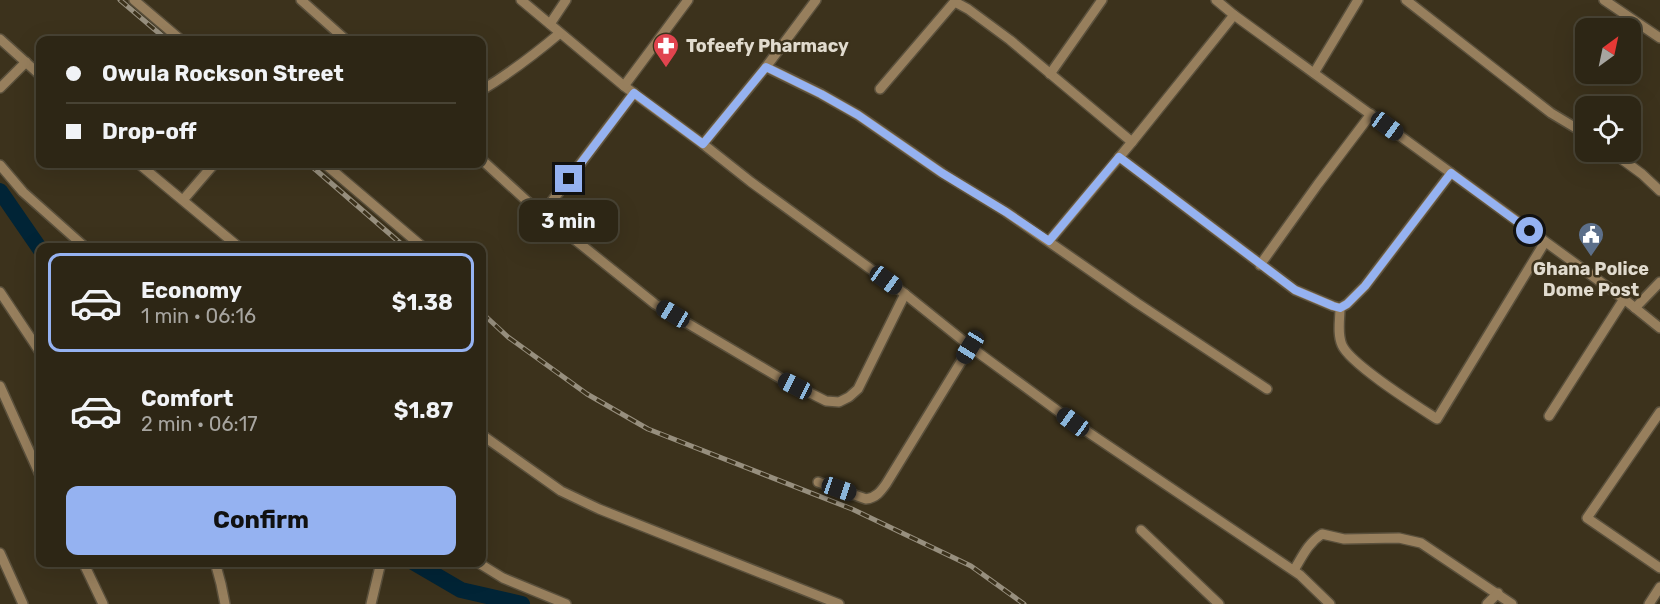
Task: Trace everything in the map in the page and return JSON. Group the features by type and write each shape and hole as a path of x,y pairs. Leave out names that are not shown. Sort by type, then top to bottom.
{"street":[{"path":"134,0 177,36"},
{"path":"301,0 342,36"},
{"path":"521,0 624,86 905,294 970,347 1073,422 1300,574 1330,604"},
{"path":"550,24 566,0"},
{"path":"624,86 688,0"},
{"path":"703,144 766,67 816,0"},
{"path":"1050,74 1102,0"},
{"path":"1216,0 1624,299 1660,328"},
{"path":"1314,73 1358,0"},
{"path":"1406,0 1551,113 1575,127"},
{"path":"1604,0 1660,38"},
{"path":"880,89 956,1 1010,40 1132,142"},
{"path":"1049,241 1234,15"},
{"path":"486,87 531,57 560,33"},
{"path":"0,39 36,71"},
{"path":"0,88 26,62"},
{"path":"766,67 858,115 1267,389"},
{"path":"543,213 634,93"},
{"path":"1260,265 1371,114"},
{"path":"1119,157 1295,290 1340,308 1365,286 1451,173"},
{"path":"1626,162 1660,191"},
{"path":"486,163 655,304 780,378 826,401 839,402 858,389 905,294"},
{"path":"0,165 23,192 80,243"},
{"path":"144,168 233,243"},
{"path":"183,200 211,168"},
{"path":"330,168 418,243"},
{"path":"1340,308 1339,336 1345,351 1358,363 1437,420 1545,242"},
{"path":"1635,308 1660,282"},
{"path":"0,292 36,346"},
{"path":"1549,416 1624,299"},
{"path":"818,482 866,499 877,495 970,347"},
{"path":"0,386 36,466"},
{"path":"1660,412 1587,518 1660,568"},
{"path":"486,438 561,490 599,509 839,604"},
{"path":"1141,531 1219,604"},
{"path":"1294,570 1305,550 1314,539 1322,534 1344,539 1399,538 1421,543 1512,604"},
{"path":"0,554 23,604"},
{"path":"85,567 103,604"},
{"path":"216,567 225,604"},
{"path":"371,604 380,567"},
{"path":"485,567 503,578 566,604"},
{"path":"1648,604 1660,587"},
{"path":"1487,604 1497,593"}],"waterway":[{"path":"0,191 36,243"},
{"path":"422,567 461,590 522,604"}],"railway":[{"path":"120,0 162,36"},
{"path":"314,168 400,243"},
{"path":"486,317 508,337 587,394 648,429 852,509 971,566 1024,604"}],"place":[{"name":"Tofeefy Pharmacy","path":"666,69"},
{"name":"Ghana Police Dome Post","path":"1591,258"}],"route":[{"path":"569,179 634,93 703,144 766,67 858,115 942,173 1049,241 1119,157 1295,290 1340,308 1365,286 1451,173 1530,231"}]}
